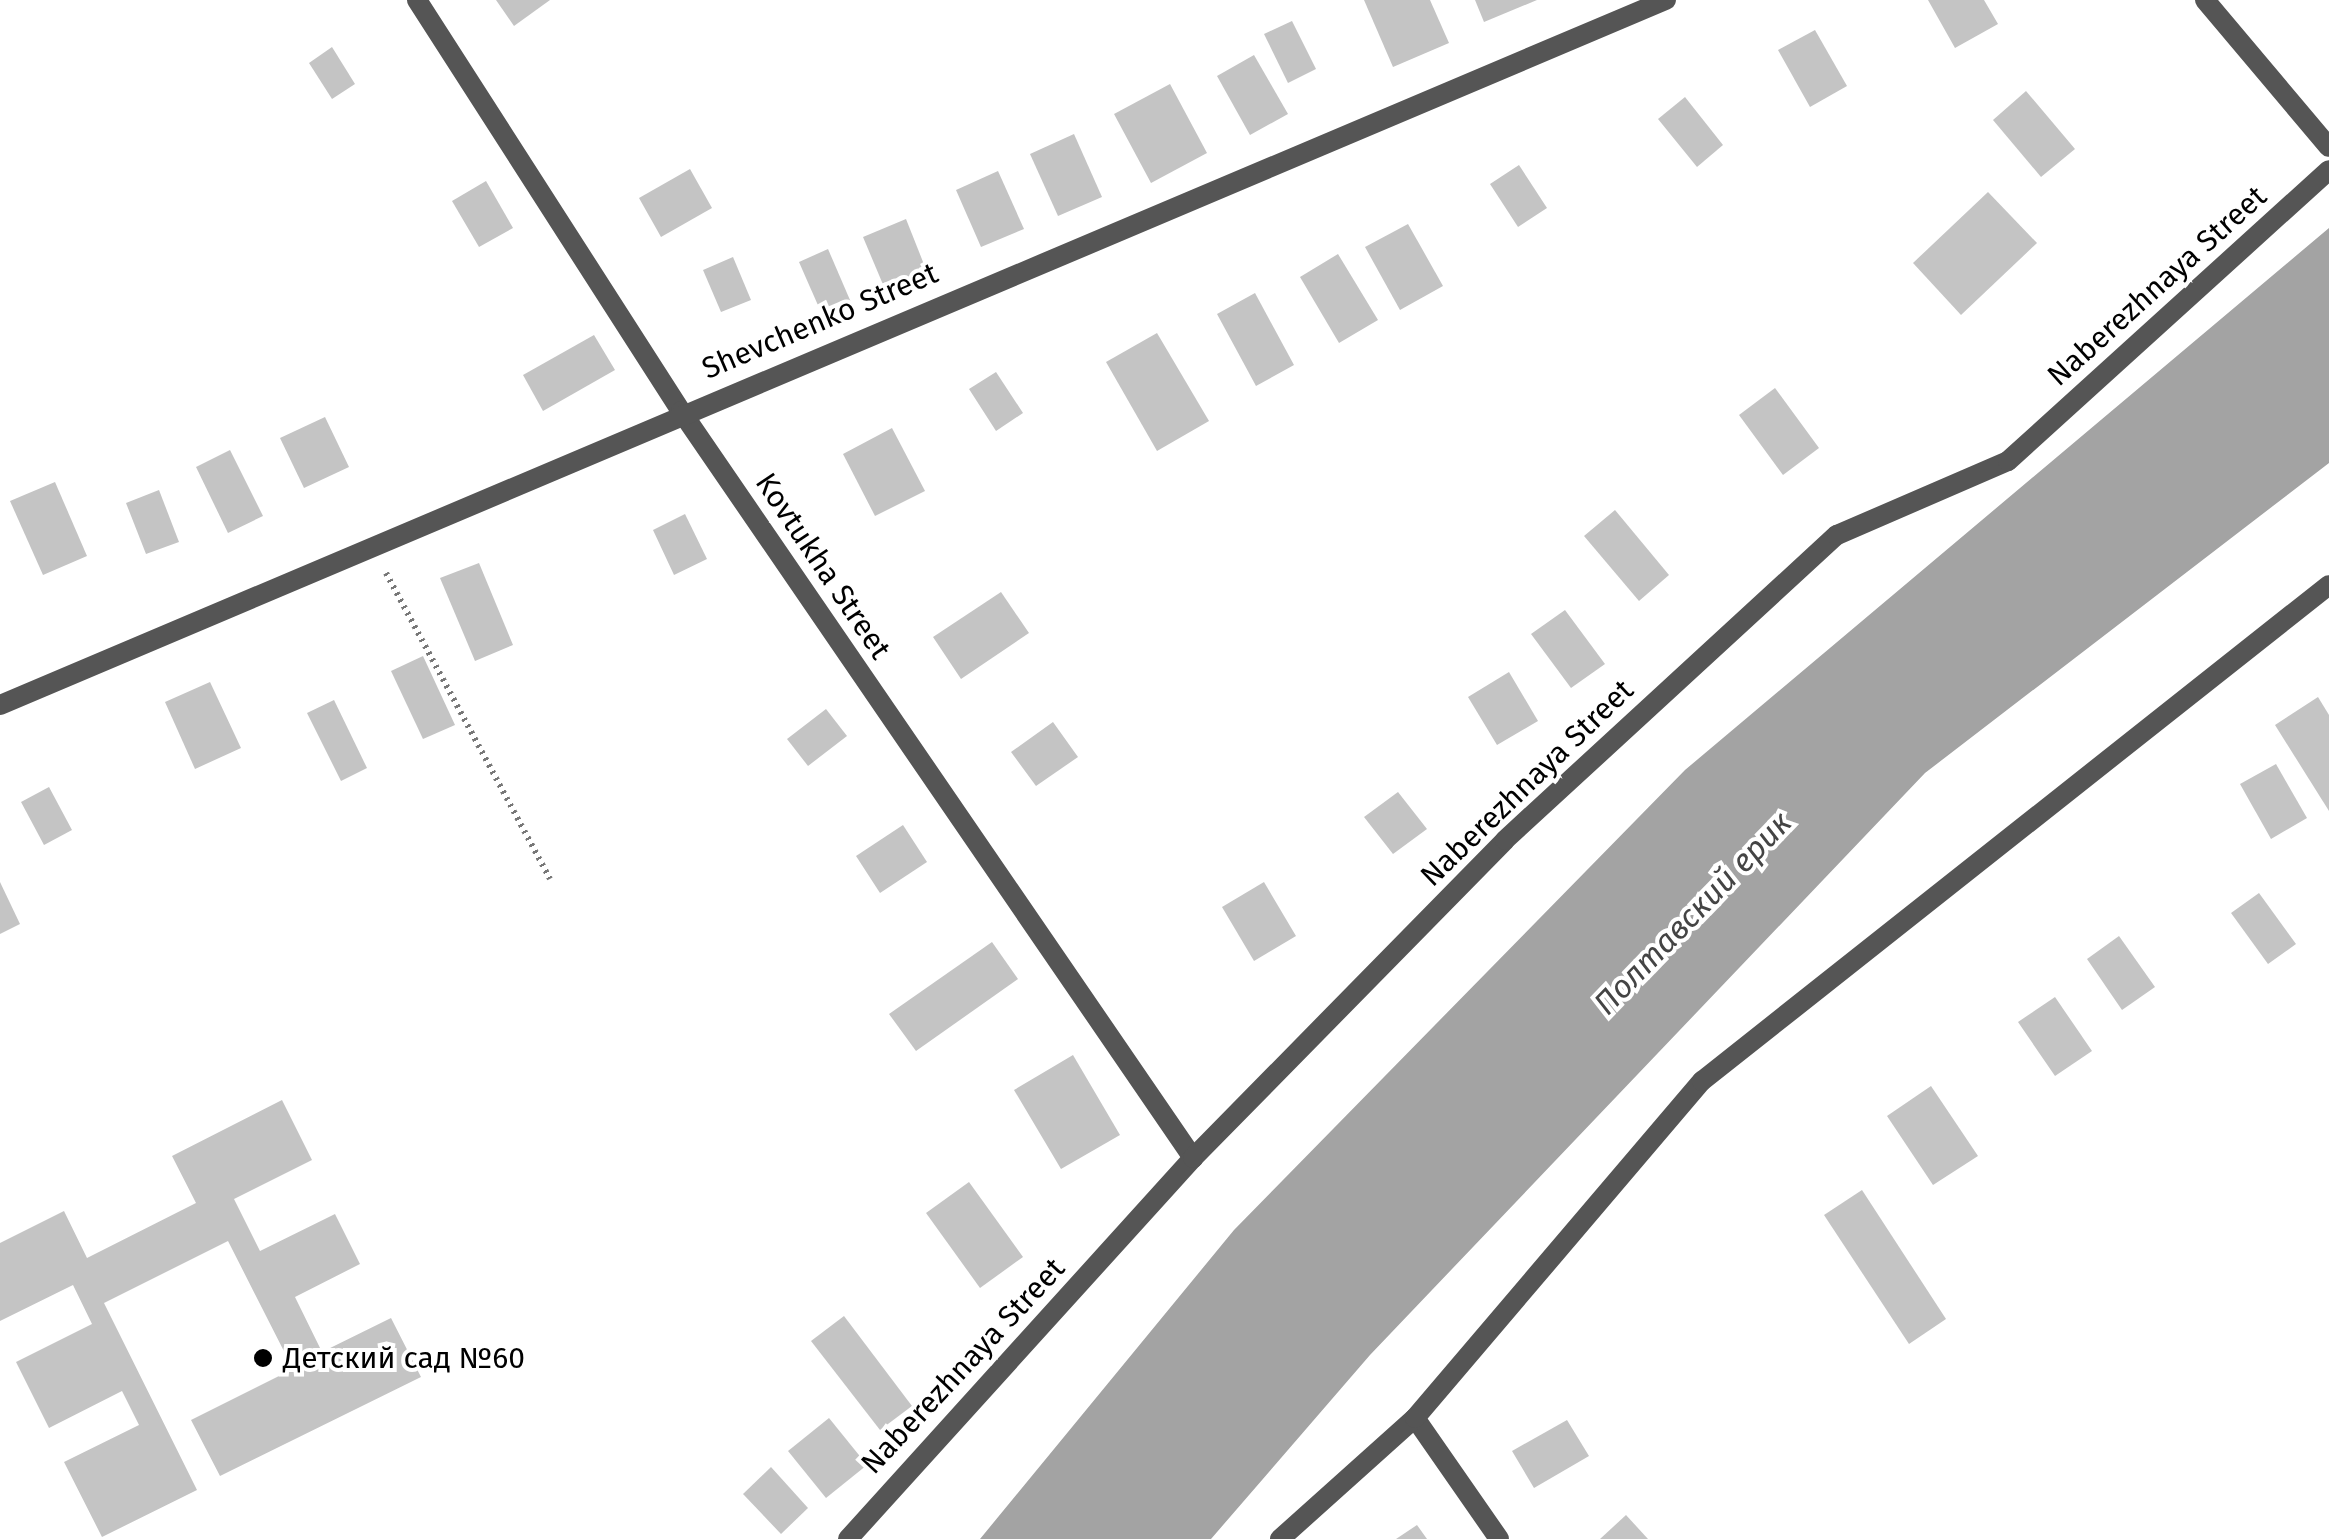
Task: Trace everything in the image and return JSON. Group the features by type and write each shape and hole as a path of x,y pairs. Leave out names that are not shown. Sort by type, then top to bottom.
{"street":[{"name":"Kovtukha Street","path":"417,0 680,412 1193,1158"},
{"name":"Shevchenko Street","path":"0,705 680,412 1666,0"},
{"path":"2205,0 2329,147"},
{"name":"Naberezhnaya Street","path":"848,1539 1193,1158 1505,840 1837,535 2008,461 2329,170"},
{"path":"1280,1539 1416,1418 1702,1081 2329,585"},
{"path":"1416,1418 1499,1539"}],"path":[{"path":"372,545 550,879"}],"water":[{"name":"Полтавский ерик","path":"2329,228 2329,463 1925,773 1370,1355 1211,1539 980,1539 1234,1230 1685,770"}],"building":[{"path":"496,0 550,0 514,26"},
{"path":"1364,0 1430,0 1449,43 1393,67"},
{"path":"1475,0 1537,0 1484,22"},
{"path":"1928,0 1984,0 1998,24 1955,48"},
{"path":"1292,21 1316,69 1288,83 1264,34"},
{"path":"1815,30 1847,86 1810,107 1778,50"},
{"path":"332,47 355,84 332,99 309,63"},
{"path":"1254,55 1288,114 1250,135 1217,76"},
{"path":"1170,84 1207,153 1151,183 1114,114"},
{"path":"2026,91 2075,149 2041,177 1993,120"},
{"path":"1685,97 1723,145 1697,167 1658,119"},
{"path":"1074,134 1102,197 1058,216 1030,154"},
{"path":"1519,165 1547,208 1518,227 1490,184"},
{"path":"690,169 712,208 661,237 639,198"},
{"path":"998,171 1024,229 981,247 956,190"},
{"path":"486,181 513,228 479,247 452,201"},
{"path":"1988,192 2037,243 1961,315 1913,263"},
{"path":"906,219 929,277 887,294 863,237"},
{"path":"1408,224 1443,286 1400,310 1365,247"},
{"path":"828,249 853,307 824,319 799,262"},
{"path":"1338,254 1378,320 1339,343 1300,277"},
{"path":"733,257 751,300 721,312 703,270"},
{"path":"1255,293 1294,365 1256,386 1217,314"},
{"path":"1157,333 1209,421 1157,451 1106,362"},
{"path":"594,335 615,370 543,411 523,375"},
{"path":"996,372 1023,413 996,431 969,389"},
{"path":"1775,388 1819,448 1783,475 1739,415"},
{"path":"325,417 349,467 304,488 280,438"},
{"path":"892,428 925,491 875,516 843,454"},
{"path":"230,450 263,516 228,533 196,467"},
{"path":"55,482 87,556 43,575 10,501"},
{"path":"159,490 179,542 146,554 126,503"},
{"path":"1615,510 1669,575 1639,601 1584,536"},
{"path":"685,514 707,559 674,575 653,530"},
{"path":"479,563 513,645 475,661 440,578"},
{"path":"1001,592 1029,633 961,679 933,637"},
{"path":"1565,610 1605,664 1571,688 1531,634"},
{"path":"423,656 455,725 423,739 391,671"},
{"path":"1509,672 1538,721 1497,745 1468,697"},
{"path":"210,682 241,748 195,769 165,702"},
{"path":"2318,697 2329,715 2329,811 2275,725"},
{"path":"334,700 367,768 341,781 307,713"},
{"path":"826,709 847,736 808,766 787,739"},
{"path":"1053,722 1078,757 1036,786 1011,752"},
{"path":"2276,764 2307,818 2271,839 2240,784"},
{"path":"49,787 72,830 44,845 21,802"},
{"path":"1398,792 1427,829 1393,854 1364,817"},
{"path":"903,825 927,862 880,893 856,856"},
{"path":"0,882 20,924 0,934"},
{"path":"1264,882 1296,936 1254,961 1222,907"},
{"path":"2259,893 2296,944 2268,964 2231,913"},
{"path":"2119,936 2155,987 2122,1010 2087,959"},
{"path":"992,942 1018,979 916,1051 889,1014"},
{"path":"2055,997 2092,1051 2055,1076 2018,1022"},
{"path":"1073,1055 1120,1135 1061,1169 1014,1090"},
{"path":"1931,1086 1978,1156 1933,1185 1887,1116"},
{"path":"282,1100 312,1160 234,1199 260,1251 335,1214 360,1264 295,1297 322,1352 391,1318 421,1377 220,1476 191,1420 293,1369 228,1241 104,1303 197,1490 102,1537 64,1462 139,1425 122,1391 49,1428 16,1362 92,1324 73,1285 0,1321 0,1243 64,1211 87,1258 196,1203 172,1156"},
{"path":"969,1182 1023,1257 980,1288 926,1213"},
{"path":"1862,1190 1946,1319 1909,1344 1824,1215"},
{"path":"844,1316 912,1406 880,1430 811,1341"},
{"path":"829,1418 867,1465 826,1498 788,1451"},
{"path":"1567,1420 1589,1456 1534,1488 1512,1451"},
{"path":"771,1467 808,1508 781,1534 743,1494"},
{"path":"1626,1515 1648,1539 1600,1539"},
{"path":"1417,1525 1427,1539 1396,1539"}],"place":[{"name":"Детский сад №60","path":"263,1358"}]}
